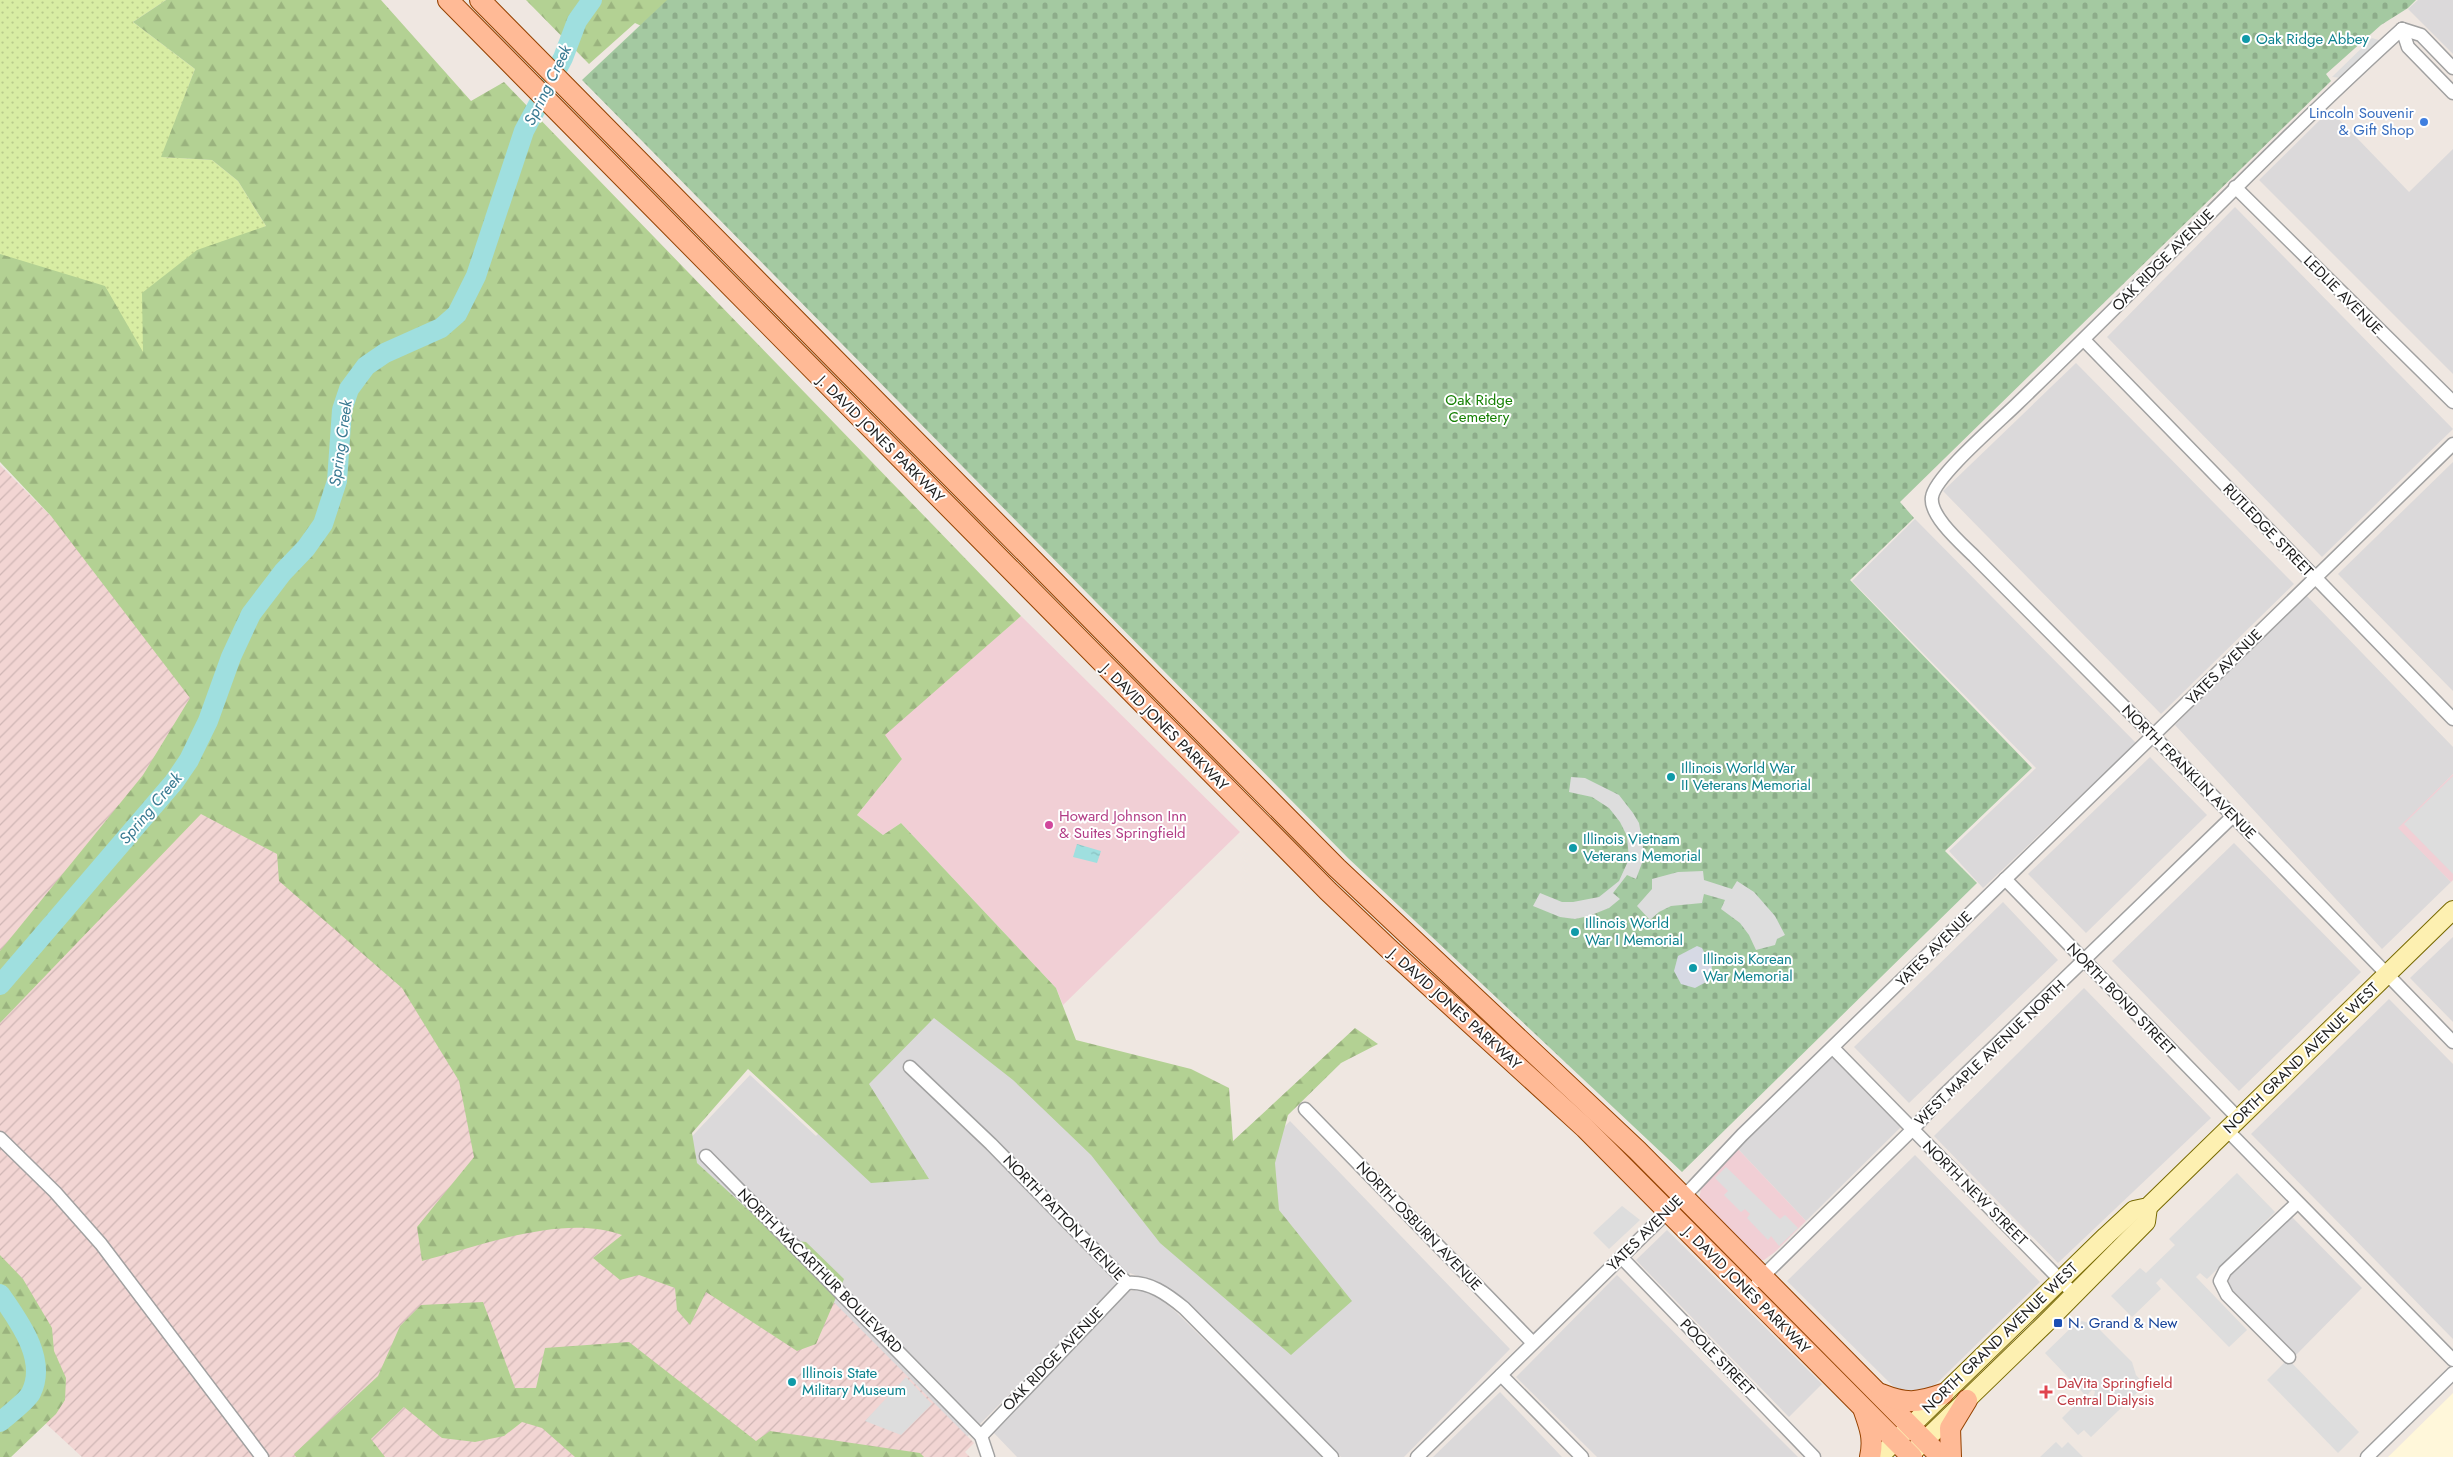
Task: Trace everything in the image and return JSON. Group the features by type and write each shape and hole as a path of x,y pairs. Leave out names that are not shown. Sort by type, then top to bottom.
{"main road":[{"name":"J. DAVID JONES PARKWAY","path":"448,0 1328,891 1558,1102 1668,1210 1910,1456"},
{"name":"J. DAVID JONES PARKWAY","path":"480,0 1344,875 1432,959 1566,1081 1682,1195 1941,1457"},
{"name":"NORTH GRAND AVENUE WEST","path":"1879,1457 2060,1279 2134,1210 2148,1207 2453,910"},
{"name":"NORTH GRAND AVENUE WEST","path":"1910,1456 2146,1222 2148,1207"},
{"path":"1877,1392 1898,1400 1911,1402 1943,1394"},
{"path":"1950,1457 1950,1428 1967,1400"},
{"path":"1863,1407 1872,1433 1870,1457"}],"street":[{"path":"2402,29 2422,35 2453,68"},
{"path":"2402,29 2408,47 2453,93"},
{"name":"OAK RIDGE AVENUE","path":"1932,498 1936,486 1965,455 2084,340 2235,187 2402,29"},
{"name":"LEDLIE AVENUE","path":"2235,187 2453,402"},
{"name":"RUTLEDGE STREET","path":"2084,340 2453,719"},
{"name":"YATES AVENUE","path":"1417,1457 2005,879 2453,444"},
{"name":"NORTH FRANKLIN AVENUE","path":"1932,498 1935,513 1947,528 2233,816 2453,1042"},
{"name":"WEST MAPLE AVENUE NORTH","path":"1748,1291 1913,1129 1943,1096 2233,816"},
{"name":"NORTH BOND STREET","path":"2005,879 2084,961 2233,1124 2297,1203 2453,1360"},
{"name":"NORTH NEW STREET","path":"1833,1048 2074,1295"},
{"name":"NORTH PATTON AVENUE","path":"910,1067 991,1144 1127,1283 1137,1282 1154,1288 1167,1294 1184,1308 1332,1457"},
{"name":"NORTH OSBURN AVENUE","path":"1305,1110 1533,1342"},
{"path":"0,1138 55,1192 101,1244 262,1457"},
{"name":"NORTH MACARTHUR BOULEVARD","path":"706,1156 980,1436 988,1457"},
{"path":"2289,1357 2227,1295 2220,1281 2225,1272 2297,1203"},
{"name":"POOLE STREET","path":"1621,1257 1814,1457"},
{"name":"OAK RIDGE AVENUE","path":"980,1436 1127,1283"},
{"path":"2367,1457 2453,1373"},
{"path":"1501,1375 1582,1457"}],"shaded area":[{"path":"2418,0 2453,0 2453,54 2408,9"},
{"path":"2372,38 2382,41 2343,78 2332,77"},
{"path":"2330,110 2409,192 2453,149 2453,374 2259,180"},
{"path":"2235,207 2453,429 2322,557 2107,337"},
{"path":"2076,363 2294,584 2161,714 1943,491"},
{"path":"2453,462 2453,691 2338,574"},
{"path":"0,465 974,1443 965,1452 970,1457 82,1457 0,1381"},
{"path":"1915,519 2136,743 1983,888 1949,851 2036,768 1852,581"},
{"path":"2306,595 2453,747 2453,774 2399,828 2451,882 2382,949 2175,725"},
{"path":"1021,616 1240,832 1063,1005 1056,988 901,823 883,835 857,815 902,759 884,735"},
{"path":"2150,757 2207,815 2086,933 2028,874"},
{"path":"2453,774 2453,880 2451,882 2398,828"},
{"path":"2453,776 2453,874 2404,824"},
{"path":"1571,777 1585,778 1619,795 1639,823 1643,845 1642,863 1636,879 1627,875 1613,893 1620,899 1609,908 1575,919 1560,917 1533,906 1540,893 1562,902 1599,897 1619,881 1629,859 1627,836 1620,822 1609,808 1592,797 1569,792"},
{"path":"2234,843 2361,972 2239,1091 2112,961"},
{"path":"1703,871 1704,880 1732,889 1737,881 1754,892 1775,916 1785,935 1777,939 1775,945 1756,950 1749,935 1740,923 1721,909 1725,900 1704,894 1702,903 1671,906 1659,912 1650,920 1637,906 1652,889 1652,879 1678,872"},
{"path":"2003,902 2058,960 1909,1103 1854,1047"},
{"path":"2453,937 2453,1022 2410,978"},
{"path":"1697,946 1702,948 1712,967 1708,981 1695,988 1681,984 1674,971 1678,956"},
{"path":"2084,988 2211,1118 2058,1263 1934,1136"},
{"path":"2389,999 2453,1064 2453,1339 2251,1134"},
{"path":"946,1005 1229,1184 1290,1121 1510,1349 1404,1457 1341,1457 1166,1287 1130,1273 967,1437 680,1149 750,1075 816,1136"},
{"path":"1833,1056 1901,1127 1806,1221 1738,1149"},
{"path":"1738,1149 1806,1221 1775,1252 1764,1260 1756,1260 1699,1201 1701,1188"},
{"path":"1915,1155 2040,1282 1938,1382 1930,1388 1912,1392 1897,1390 1787,1281"},
{"path":"1726,1167 1780,1219 1785,1215 1798,1228 1779,1246 1771,1236 1768,1240 1747,1218 1750,1214 1745,1209 1741,1212 1724,1195 1728,1191 1715,1178"},
{"path":"2237,1173 2275,1212 2207,1279 2200,1273 2196,1277 2247,1330 2229,1347 2161,1278 2156,1283 2161,1289 2132,1317 2111,1296 2140,1268 2146,1273 2175,1245 2169,1239"},
{"path":"1622,1206 1640,1220 1609,1249 1593,1233"},
{"path":"2289,1214 2362,1288 2294,1357 2226,1286 2225,1276"},
{"path":"1667,1230 1822,1384 1789,1417 1636,1260"},
{"path":"1617,1275 1798,1457 1597,1457 1516,1377"},
{"path":"1139,1289 1153,1293 1176,1312 1322,1457 1017,1457 993,1432 1038,1379 1125,1292"},
{"path":"2082,1321 2095,1325 2132,1362 2136,1375 2145,1385 2091,1437 2084,1430 2078,1435 2062,1418 2083,1397 2089,1403 2092,1403 2095,1391 2092,1390 2086,1396 2045,1353 2076,1323"},
{"path":"2288,1359 2359,1432 2338,1453 2267,1380"},
{"path":"906,1377 932,1404 901,1435 865,1421"},
{"path":"1500,1392 1562,1457 1433,1457"},
{"path":"2453,1393 2453,1457 2388,1457"},
{"path":"2056,1442 2062,1448 2068,1442 2083,1457 2040,1457"}],"green space":[{"path":"0,0 166,0 133,22 195,69 162,157 212,160 238,181 266,226 255,231 144,353 0,254"},
{"path":"166,0 381,0 471,101 504,82 1021,616 885,735 902,759 857,815 883,835 901,823 1056,988 1076,1040 1191,1069 1229,1088 1233,1141 1355,1028 1378,1044 1341,1063 1288,1115 1275,1163 1279,1210 1352,1301 1291,1355 1160,1243 1091,1155 1013,1080 934,1018 869,1084 929,1179 871,1183 748,1069 692,1133 697,1163 780,1239 806,1242 844,1279 816,1344 797,1351 706,1292 690,1325 677,1310 675,1288 639,1275 620,1280 593,1258 622,1235 599,1229 574,1228 522,1234 422,1261 417,1227 474,1157 459,1081 402,988 279,881 277,854 201,814 0,1023 0,951 143,775 190,698 51,516 0,462 0,254 105,286 143,352 142,293 197,250 266,226 238,181 212,160 161,157 195,69 133,22"},
{"path":"526,0 752,0 673,41 635,23 589,64"},
{"name":"Oak Ridge Cemetery","path":"667,0 2416,0 2408,8 2381,25 2326,74 2331,81 1900,502 1914,518 1850,580 2032,768 1945,851 1977,883 1682,1172 1348,858 582,80"},
{"path":"0,1255 23,1279 52,1328 54,1351 66,1378 65,1400 56,1414 11,1457 0,1457"},
{"path":"483,1302 515,1388 536,1388 545,1348 629,1342 756,1441 770,1431 920,1453 924,1457 575,1457 542,1428 522,1422 504,1436 475,1442 442,1438 404,1407 371,1439 385,1457 296,1457 294,1454 378,1376 400,1326 421,1305"}],"water":[{"path":"1077,844 1101,851 1097,863 1073,857"}],"waterway":[{"name":"Spring Creek","path":"0,985 174,782 189,760 208,721 231,657 251,614 283,572 306,548 323,524 337,481 342,410 349,389 366,366 385,353 441,328 457,314 476,276 524,131 563,58 577,21 592,0"},
{"name":"Spring Creek","path":"0,1294 29,1340 36,1367 31,1393 22,1404 0,1422"}],"place":[{"name":"Oak Ridge Abbey","path":"2246,39"},
{"name":"Lincoln Souvenir & Gift Shop","path":"2424,122"},
{"name":"Illinois World War II Veterans Memorial","path":"1671,777"},
{"name":"Howard Johnson Inn & Suites Springfield","path":"1049,825"},
{"name":"Illinois Vietnam Veterans Memorial","path":"1573,848"},
{"name":"Illinois World War I Memorial","path":"1575,932"},
{"name":"Illinois Korean War Memorial","path":"1693,968"},
{"name":"N. Grand & New","path":"2058,1323"},
{"name":"Illinois State Military Museum","path":"792,1382"},
{"name":"DaVita Springfield Central Dialysis","path":"2046,1392"}]}
